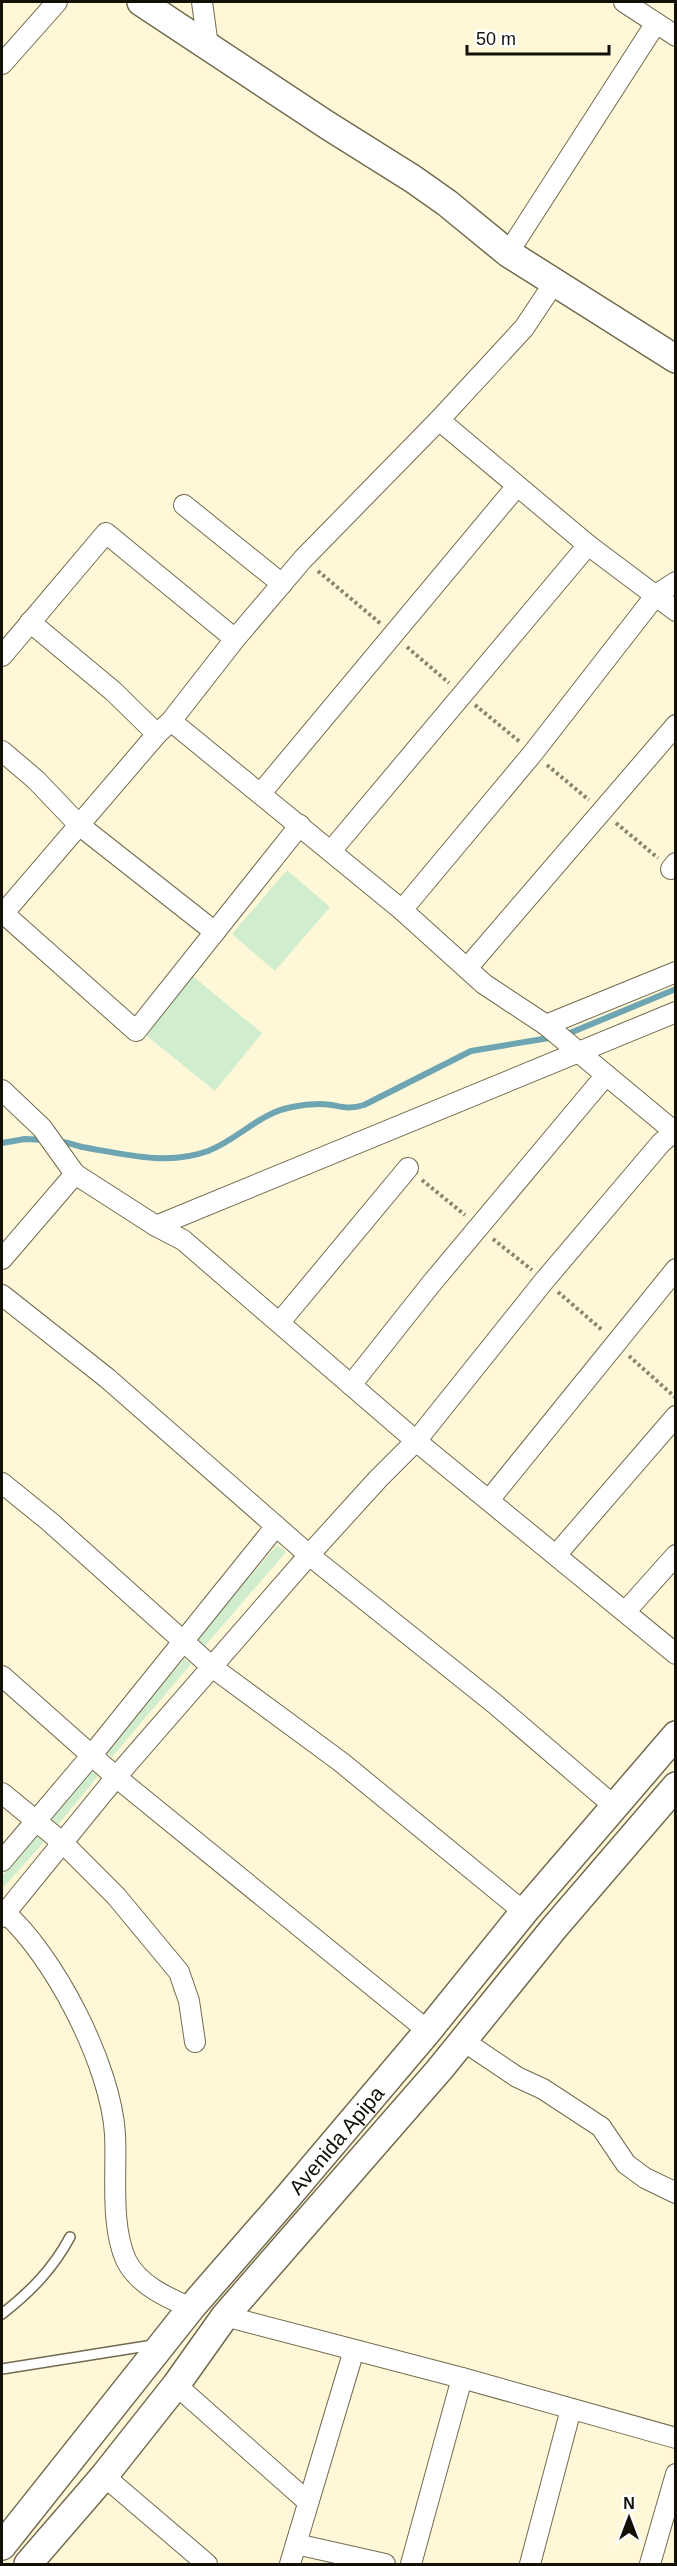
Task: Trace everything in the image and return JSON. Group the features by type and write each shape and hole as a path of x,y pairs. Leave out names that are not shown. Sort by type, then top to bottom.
{"street":[{"path":"2,64 55,2"},
{"path":"141,2 413,179 447,203 508,253 675,359"},
{"path":"202,2 208,46"},
{"path":"624,2 675,36"},
{"path":"508,253 656,23"},
{"path":"300,825 136,1031 2,914 164,727 303,559 439,420 525,327 554,283"},
{"path":"439,420 588,545 675,610"},
{"path":"261,794 517,486"},
{"path":"184,505 282,584"},
{"path":"2,656 106,533 235,639"},
{"path":"331,851 461,693 588,545"},
{"path":"402,910 533,753 656,596 675,582"},
{"path":"30,622 113,691 261,794 402,910 468,967 484,984 546,1025 675,1132 661,1143 544,1281 416,1441 309,1555 116,1777 3,1913 43,1957 67,1994 89,2040 107,2088 115,2131 118,2231 127,2262 142,2280 163,2296 191,2308"},
{"path":"468,967 603,812 675,725"},
{"path":"2,751 44,787 80,825 215,932"},
{"path":"546,1025 675,972"},
{"path":"156,1226 675,1011"},
{"path":"351,1385 606,1075"},
{"path":"2,1090 42,1128 75,1174 156,1226 183,1240 416,1441 557,1554 675,1654"},
{"path":"280,1322 408,1168"},
{"path":"2,1259 75,1174"},
{"path":"489,1500 675,1269"},
{"path":"2,1295 107,1378 309,1555 495,1704 614,1806"},
{"path":"557,1554 675,1416"},
{"path":"2,1483 50,1521 212,1667 341,1762 524,1912"},
{"path":"2,1861 91,1756 276,1526"},
{"path":"625,1612 675,1555"},
{"path":"2,1676 116,1777 428,2031"},
{"name":"Avenida Apipa","path":"2,2546 191,2308 428,2031 524,1912 675,1735"},
{"name":"Avenida Apipa","path":"29,2564 104,2476 176,2385 225,2316 440,2069 554,1928 675,1786"},
{"path":"2,1793 63,1843 116,1896 179,1972 189,2001 195,2042"},
{"path":"462,2040 516,2077 543,2089 601,2127 626,2164 645,2178 675,2193"},
{"path":"225,2316 571,2409 672,2431"},
{"path":"290,2565 307,2501 354,2350"},
{"path":"411,2565 462,2378"},
{"path":"176,2385 307,2501"},
{"path":"530,2565 571,2409"},
{"path":"650,2565 675,2474"},
{"path":"104,2476 207,2565"},
{"path":"296,2544 385,2565"}],"lane":[{"path":"2,2314 19,2301 57,2262 70,2237"},
{"path":"2,2368 163,2344"}],"path":[{"path":"303,559 603,812 673,866"},
{"path":"408,1168 577,1306 675,1398"}],"green space":[{"path":"287,870 330,907 275,971 232,934"},
{"path":"190,974 262,1033 215,1091 142,1032"},
{"path":"277,1545 286,1552 205,1646 196,1639"},
{"path":"184,1659 191,1664 112,1757 106,1752"},
{"path":"92,1771 98,1776 57,1826 50,1821"},
{"path":"37,1836 44,1842 2,1889 2,1876"}],"waterway":[{"path":"565,1035 676,989"},
{"path":"56,1141 145,1157 177,1158 193,1155 219,1146 259,1120 280,1110 313,1104 357,1107 471,1051 555,1037"},
{"path":"2,1143 25,1139 46,1140"}]}
